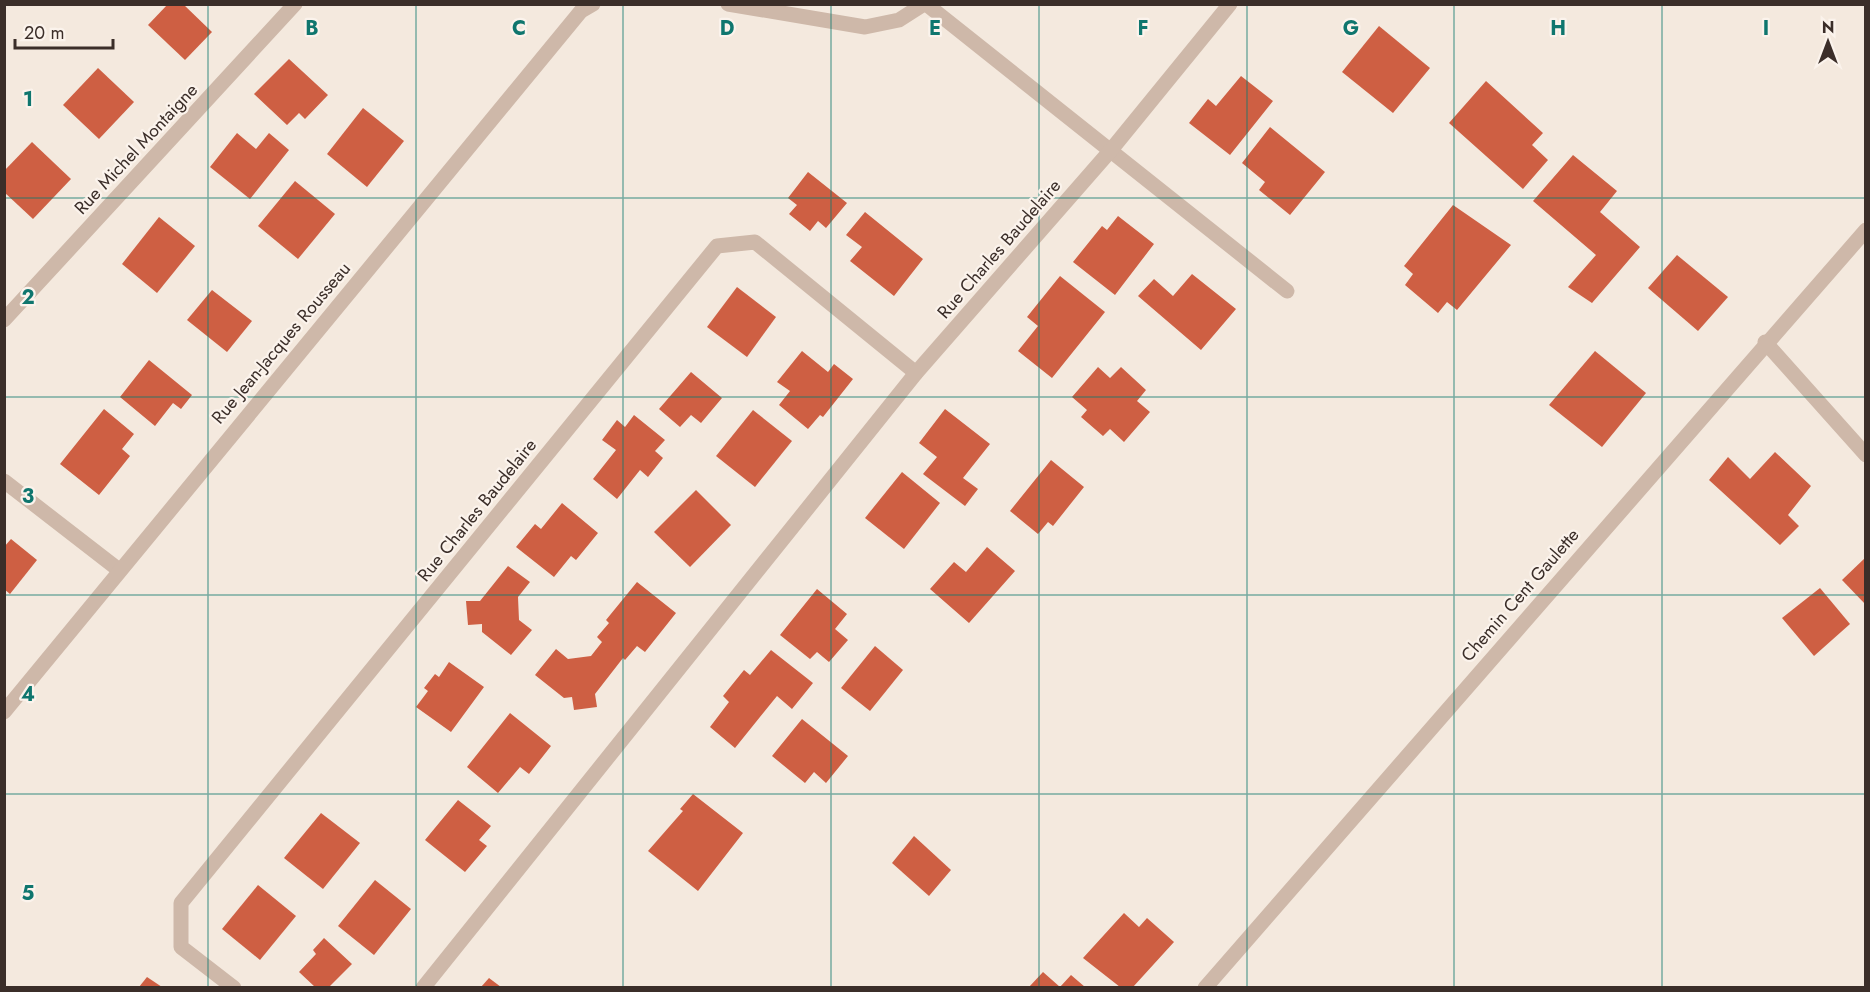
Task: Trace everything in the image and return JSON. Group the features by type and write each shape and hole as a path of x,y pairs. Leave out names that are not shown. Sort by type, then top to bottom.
{"street":[{"name":"Rue Michel Montaigne","path":"4,320 295,4"},
{"path":"728,4 865,27 899,20 925,4 1287,291"},
{"name":"Rue Charles Baudelaire","path":"423,987 916,373 1111,150 1230,4"},
{"name":"Rue Jean-Jacques Rousseau","path":"4,712 118,570 582,7"},
{"name":"Chemin Cent Gaulette","path":"1205,987 1765,342 1866,230"},
{"name":"Rue Charles Baudelaire","path":"234,987 181,947 181,903 717,246 755,242 916,373"},
{"path":"1765,342 1866,455"},
{"path":"4,481 118,570"}],"building":[{"path":"168,4 183,4 212,32 185,60 148,25"},
{"path":"1379,26 1430,68 1393,113 1342,72"},
{"path":"289,59 328,95 305,119 299,113 287,125 254,94"},
{"path":"98,68 134,102 99,139 63,105"},
{"path":"1241,76 1273,101 1230,155 1189,123 1208,99 1216,106"},
{"path":"1486,81 1543,133 1532,145 1548,160 1523,189 1449,123"},
{"path":"363,108 404,141 367,187 327,154"},
{"path":"1270,127 1325,172 1290,215 1259,190 1265,182 1242,163"},
{"path":"237,133 256,149 269,133 289,150 250,199 210,167"},
{"path":"32,142 71,179 33,219 4,192 4,171"},
{"path":"1573,155 1617,191 1600,212 1640,247 1592,303 1568,287 1596,255 1533,201"},
{"path":"808,172 847,203 826,228 818,221 810,231 789,214 797,205 788,198"},
{"path":"295,181 335,214 298,259 258,226"},
{"path":"1453,205 1511,245 1457,310 1447,302 1438,313 1405,285 1413,274 1404,266"},
{"path":"865,212 923,259 894,296 850,261 862,247 846,235"},
{"path":"1118,216 1154,244 1115,295 1073,262 1102,226 1107,230"},
{"path":"159,217 195,246 157,293 122,264"},
{"path":"1677,255 1728,297 1698,331 1648,288"},
{"path":"1192,274 1236,309 1201,350 1138,296 1154,279 1173,296"},
{"path":"1060,276 1105,312 1052,378 1018,351 1038,326 1027,317"},
{"path":"737,287 776,317 747,357 707,327"},
{"path":"212,290 252,321 227,352 187,320"},
{"path":"802,351 828,372 834,364 853,379 823,417 820,415 808,429 779,405 790,391 777,382"},
{"path":"1595,351 1646,393 1602,447 1549,405"},
{"path":"149,360 192,395 181,409 173,403 155,426 120,397"},
{"path":"1098,367 1110,378 1121,367 1146,390 1137,401 1150,412 1124,442 1110,429 1103,436 1081,417 1087,410 1072,397"},
{"path":"691,372 722,398 701,423 691,415 680,427 659,409"},
{"path":"104,409 134,434 122,449 130,456 99,495 60,464"},
{"path":"945,409 990,444 963,478 978,489 965,506 923,474 937,457 919,443"},
{"path":"753,410 792,441 755,487 716,456"},
{"path":"634,415 665,440 655,451 663,458 648,477 640,470 617,499 593,479 616,450 602,440 617,420 625,427"},
{"path":"1775,452 1811,486 1788,515 1799,526 1780,545 1709,480 1728,457 1750,479"},
{"path":"1051,460 1084,487 1053,526 1048,522 1038,534 1010,511"},
{"path":"902,472 940,503 904,549 865,518"},
{"path":"696,490 731,525 690,567 654,532"},
{"path":"562,503 598,533 576,560 571,556 554,577 516,547 535,524 541,529"},
{"path":"11,539 37,560 10,594 4,589 4,547"},
{"path":"987,547 1015,571 969,623 930,589 954,562 966,572"},
{"path":"1866,557 1866,605 1842,580"},
{"path":"508,566 530,582 518,597 519,620 532,630 511,655 482,632 482,624 468,625 466,601 480,601"},
{"path":"637,582 676,613 645,652 637,646 625,660 623,658 595,694 597,707 574,710 572,697 564,698 535,675 556,649 568,659 591,656 602,642 597,637 609,623 606,620"},
{"path":"1820,588 1850,624 1814,656 1782,618"},
{"path":"817,589 847,614 835,629 848,640 829,662 817,652 810,659 780,635"},
{"path":"875,646 903,670 870,711 841,688"},
{"path":"771,650 813,683 792,709 777,696 735,748 710,727 729,702 723,696 744,670 750,675"},
{"path":"449,662 484,687 451,732 416,707 428,691 424,688 435,674 439,677"},
{"path":"510,713 551,746 529,774 520,767 498,793 467,767"},
{"path":"802,719 848,756 826,783 814,772 805,783 772,756"},
{"path":"693,794 743,833 698,891 648,851 683,811 680,809"},
{"path":"458,800 491,826 479,840 487,846 465,872 425,840"},
{"path":"321,813 360,843 323,889 284,858"},
{"path":"914,836 951,870 929,896 892,863"},
{"path":"375,880 411,909 374,955 338,926"},
{"path":"258,885 296,916 260,960 222,929"},
{"path":"1124,913 1139,927 1147,918 1174,942 1133,987 1120,987 1083,958"},
{"path":"324,938 352,964 329,987 315,987 299,972 316,954 313,950"},
{"path":"1043,972 1060,987 1029,987"},
{"path":"1071,975 1085,987 1060,987"},
{"path":"147,977 162,987 139,987"},
{"path":"489,978 501,987 481,987"}]}
